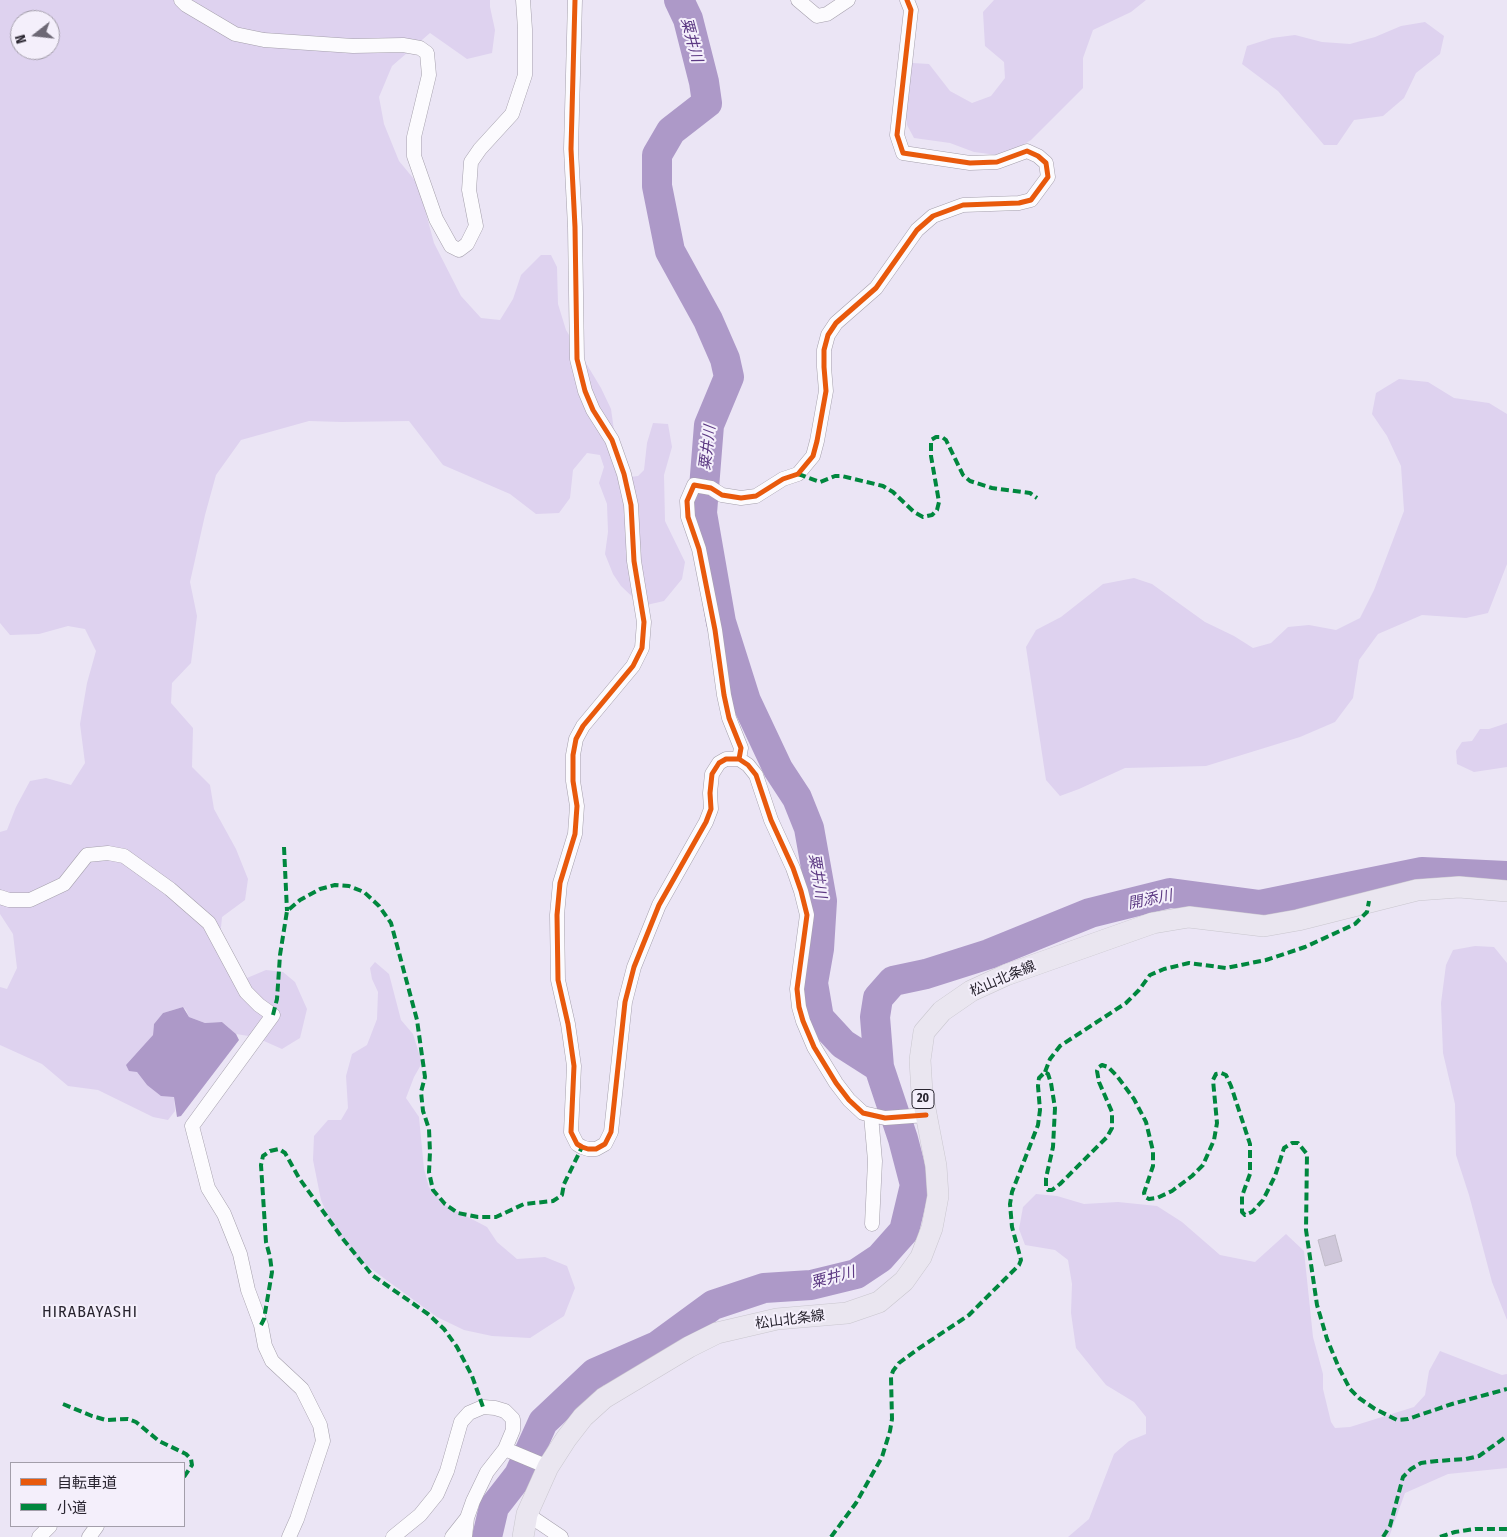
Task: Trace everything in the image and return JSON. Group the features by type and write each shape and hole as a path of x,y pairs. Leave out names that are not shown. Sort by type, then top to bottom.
{"main road":[{"name":"松山北条線","path":"523,1537 527,1514 541,1464 566,1439 583,1417 604,1398 689,1347 717,1333 777,1319 847,1313 879,1302 904,1282 921,1257 932,1228 938,1196 936,1166 918,1116 920,1060 924,1032 942,1010 971,991 1006,975 1153,923 1189,917 1264,926 1298,920 1416,890 1459,887 1507,891"}],"street":[{"path":"181,0 235,34 264,40 353,46 403,45 420,48 427,53 429,75 414,137 414,156 436,219 450,246 459,250 467,244 476,226 469,190 472,162 480,149 512,114 525,75 523,0"},
{"path":"575,0 572,149 577,359 585,391 612,440 624,474 631,505 634,561 644,622 642,648 633,666 583,726 576,739 572,755 573,781 577,806 575,834 560,883 556,915 558,980 568,1024 574,1066 571,1132 577,1144 582,1148 596,1148 605,1144 611,1132 625,1002 634,966 659,905 706,822 711,809 712,774 719,763 726,759 739,759 748,764 756,775 771,820 793,868 807,915 797,989 799,1008 802,1021 814,1048 836,1083 863,1112 878,1116 918,1116"},
{"path":"798,0 817,16 827,14 848,0"},
{"path":"739,759 741,748 729,718 715,630 699,549 688,517 688,502 694,485 705,486 722,495 741,498 756,496 783,479 798,474 813,456 817,441 826,391 824,350 828,335 836,323 876,288 917,230 933,216 962,204 1019,203 1031,200 1048,177 1046,163 1038,156 1027,151 997,162 970,163 903,153 897,135 911,10 907,0"},
{"path":"0,898 30,900 64,884 87,855 108,852 124,856 170,889 209,923 246,992 273,1015 192,1126 208,1188 224,1214 240,1254 248,1290 261,1325 265,1346 272,1361 302,1389 320,1425 323,1441 297,1519 289,1537"},
{"path":"872,1224 878,1116"},
{"path":"393,1537 420,1514 438,1494 447,1471 461,1422 469,1413 483,1407 495,1408 505,1411 513,1419 513,1430 507,1451 487,1472 473,1501 467,1518 465,1537"},
{"path":"507,1451 541,1464"},
{"path":"527,1514 560,1537"},
{"path":"452,1537 467,1518"},
{"path":"39,1537 49,1527"}],"shaded area":[{"path":"0,0 490,0 495,30 492,53 467,59 430,33 392,66 379,97 384,124 399,161 418,184 434,243 461,296 481,318 500,320 513,299 521,275 541,255 551,255 557,267 558,304 566,330 601,388 611,409 614,430 630,477 638,476 644,470 647,443 653,423 668,424 672,447 664,475 665,521 685,562 682,579 664,601 642,606 621,586 613,574 605,554 608,532 607,504 599,483 604,467 600,455 587,453 573,470 570,498 559,513 536,514 510,494 443,465 409,421 309,421 241,440 216,475 205,515 190,582 197,616 191,663 172,683 171,703 193,728 192,767 210,785 214,809 236,849 248,879 245,900 222,917 219,948 228,972 247,978 266,970 283,972 295,982 307,1009 300,1038 282,1049 255,1037 236,1034 222,1022 205,1023 189,1017 183,1007 163,1013 154,1024 153,1035 145,1045 137,1072 147,1085 174,1096 175,1111 168,1120 153,1117 98,1090 68,1086 42,1064 0,1045 0,987 7,989 17,968 13,934 0,914 0,832 7,830 16,807 30,781 46,778 71,785 85,763 80,724 87,683 96,651 85,629 68,626 39,634 10,635 0,623"},
{"path":"994,0 1146,0 1131,12 1093,30 1083,58 1083,88 1031,140 1005,156 974,152 950,143 914,138 907,125 904,97 905,76 912,63 929,64 950,91 972,103 991,96 1005,78 1004,62 985,46 983,12"},
{"path":"1425,22 1444,36 1440,54 1416,73 1404,98 1383,116 1354,120 1337,145 1324,145 1278,91 1242,64 1247,46 1272,38 1295,35 1322,42 1350,44 1375,37 1401,26"},
{"path":"1399,379 1428,382 1454,398 1489,403 1507,414 1507,564 1488,613 1466,618 1422,615 1378,634 1359,660 1353,698 1335,722 1300,737 1206,766 1125,768 1060,796 1046,780 1026,647 1036,630 1061,617 1103,584 1134,578 1152,584 1205,622 1234,636 1253,648 1271,643 1288,627 1309,625 1336,630 1360,618 1374,590 1404,511 1401,466 1387,436 1372,414 1376,393"},
{"path":"1507,723 1507,767 1474,772 1457,764 1456,751 1462,742 1472,741 1480,729 1489,729"},
{"path":"1475,946 1494,947 1507,963 1507,1320 1492,1282 1469,1195 1456,1155 1455,1104 1443,1053 1441,1003 1446,965 1453,950"},
{"path":"375,962 389,974 401,1020 413,1034 422,1063 406,1098 419,1117 424,1169 429,1187 445,1205 487,1227 497,1242 517,1259 545,1257 567,1266 575,1288 564,1316 530,1338 492,1336 464,1330 437,1317 355,1257 333,1227 321,1200 313,1160 314,1136 328,1120 341,1120 348,1108 346,1076 352,1054 367,1045 377,1019 378,992 372,979 370,968"},
{"path":"183,1007 189,1017 205,1023 222,1022 236,1034 239,1040 181,1116 177,1117 174,1097 161,1096 147,1085 137,1072 129,1071 126,1065 153,1035 154,1024 163,1013"},
{"path":"1036,1194 1057,1196 1084,1204 1118,1202 1157,1206 1182,1222 1220,1255 1255,1262 1286,1234 1304,1251 1313,1337 1323,1374 1323,1389 1331,1422 1335,1428 1350,1427 1414,1407 1425,1395 1429,1371 1440,1351 1502,1375 1507,1374 1507,1468 1448,1474 1405,1493 1389,1537 1068,1537 1089,1519 1114,1454 1129,1441 1146,1434 1146,1417 1134,1402 1106,1385 1076,1348 1071,1313 1072,1284 1068,1260 1055,1250 1025,1245 1019,1229 1023,1207"}],"building":[{"path":"1335,1235 1342,1261 1325,1266 1318,1240"}],"waterway":[{"name":"粟井川","path":"487,1537 494,1507 519,1475 543,1422 595,1373 657,1346 713,1305 764,1288 811,1285 856,1274 880,1258 904,1231 915,1185 903,1139 879,1067 843,1044 819,1018 813,983 819,949 822,901 809,828 797,798 778,769 746,701 721,622 702,513 709,425 729,377 725,359 708,320 670,251 657,186 657,155 671,131 707,103 704,82 688,19 679,0"},
{"name":"開添川","path":"879,1067 875,1017 878,998 893,981 926,974 989,954 1090,913 1170,893 1260,905 1422,872 1507,876"}],"marked path":[{"path":"798,474 820,482 835,476 842,476 883,486 893,492 914,512 923,517 932,515 937,510 939,502 931,456 931,440 936,437 942,437 946,440 963,475 970,481 992,488 1030,493 1037,498"},
{"path":"284,847 287,911"},
{"path":"273,1015 277,999 280,955 287,911 300,900 320,889 335,885 349,886 364,892 379,906 391,923 417,1020 425,1077 421,1092 423,1111 429,1129 429,1172 433,1190 445,1204 458,1213 478,1217 496,1217 524,1204 553,1201 562,1195 564,1184 582,1147"},
{"path":"1045,1072 1050,1059 1060,1046 1126,1003 1150,975 1164,969 1189,963 1226,968 1266,960 1305,947 1355,924 1367,912 1369,901"},
{"path":"831,1537 856,1503 882,1457 892,1419 891,1377 893,1371 899,1363 969,1315 1019,1265 1021,1260 1012,1227 1010,1204 1012,1192 1038,1125 1040,1110 1039,1078 1045,1072 1048,1074 1051,1083 1055,1108 1053,1147 1046,1178 1048,1190 1052,1190 1060,1184 1107,1137 1112,1128 1112,1112 1099,1082 1097,1071 1102,1065 1108,1067 1117,1076 1134,1099 1146,1122 1153,1151 1153,1166 1144,1193 1145,1197 1149,1199 1157,1198 1172,1191 1203,1165 1214,1140 1217,1123 1213,1080 1216,1074 1226,1075 1250,1144 1250,1174 1242,1196 1242,1212 1245,1215 1252,1212 1263,1200 1275,1176 1284,1148 1292,1143 1298,1143 1307,1154 1306,1230 1317,1305 1327,1339 1350,1389 1375,1409 1397,1420 1408,1419 1452,1404 1507,1389"},
{"path":"261,1325 264,1319 272,1272 266,1242 261,1165 263,1156 270,1151 279,1149 285,1153 299,1178 343,1239 372,1275 428,1314 444,1329 457,1347 472,1376 483,1407"},
{"path":"63,1404 106,1420 128,1419 136,1422 159,1441 186,1454 191,1459 192,1465 185,1476"},
{"path":"1383,1537 1390,1526 1403,1477 1411,1469 1421,1463 1479,1456 1507,1436"},
{"path":"1440,1537 1455,1532 1475,1529 1507,1529"}],"cycle path":[{"path":"575,0 571,149 575,227 577,359 585,391 593,410 612,440 624,474 631,505 634,561 644,622 642,648 633,666 583,726 576,739 573,755 573,781 577,806 575,834 560,883 557,915 558,980 568,1024 574,1066 571,1132 577,1144 588,1149 596,1149 605,1144 611,1132 625,1002 634,967 659,905 706,822 711,809 712,774 719,763 726,759 739,759 748,765 756,775 771,820 793,868 801,891 807,915 797,989 803,1021 814,1047 836,1083 849,1100 863,1113 885,1118 926,1115"},
{"path":"739,759 741,748 729,718 715,630 699,549 688,517 687,501 694,485 711,488 722,495 741,498 756,496 783,479 798,474 813,456 817,441 826,391 824,350 828,335 836,323 876,288 917,230 933,216 963,205 1019,203 1031,200 1048,177 1046,163 1038,156 1027,151 997,162 970,163 903,153 897,135 911,10 907,0"}],"district":[{"name":"HIRABAYASHI","path":"90,1313"}]}
